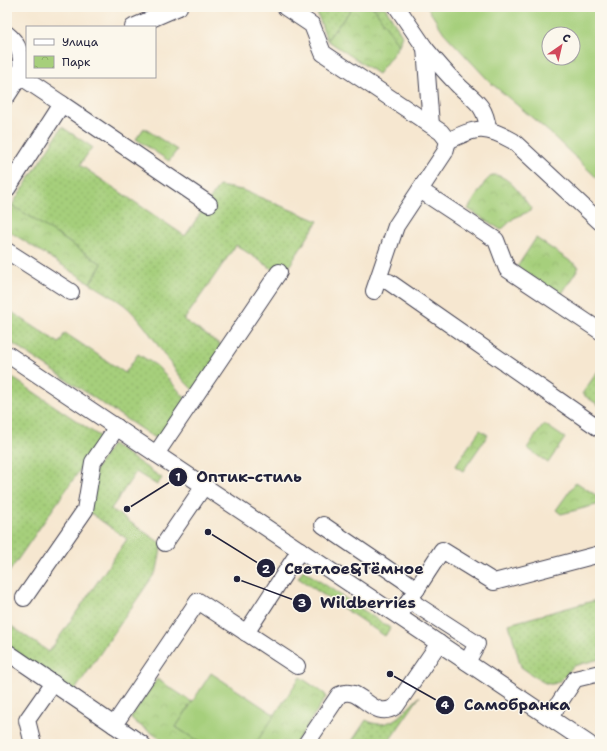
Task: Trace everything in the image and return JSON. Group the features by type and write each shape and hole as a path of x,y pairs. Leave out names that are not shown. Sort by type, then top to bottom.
{"street":[{"path":"135,26 179,7"},
{"path":"285,7 312,25 323,53 431,125 445,136 448,141 445,152 396,226 374,291"},
{"path":"397,7 425,48 456,84 478,102 487,116 488,129"},
{"path":"7,34 16,43 21,52 24,74 7,96"},
{"path":"425,48 431,125"},
{"path":"29,78 62,104 209,204"},
{"path":"7,189 62,104"},
{"path":"448,141 474,129 488,129 513,140 600,222"},
{"path":"420,190 496,240 507,269 600,331"},
{"path":"7,250 71,292"},
{"path":"156,454 279,272"},
{"path":"389,282 600,429"},
{"path":"7,354 589,744"},
{"path":"24,598 85,510 93,462 116,427"},
{"path":"165,543 204,486"},
{"path":"323,525 477,644 466,662"},
{"path":"246,632 300,550"},
{"path":"399,616 442,550 494,582 600,554"},
{"path":"114,725 198,601 297,666"},
{"path":"306,744 339,695 343,693 354,693 378,710 391,709 396,706 438,643"},
{"path":"7,652 142,744"},
{"path":"550,717 575,679 600,673"},
{"path":"33,744 27,720 52,683"}],"green space":[{"path":"313,7 353,7 327,40 316,10"},
{"path":"353,7 372,7 375,9 399,46 378,74 327,40"},
{"path":"372,7 385,7 402,35 399,46"},
{"path":"427,7 600,7 600,181 549,132 491,83 444,33"},
{"path":"62,127 92,147 80,165 185,236 219,186 242,190 318,221 283,276 236,245 184,320 224,347 194,391 176,371 138,318 125,305 90,283 102,264 12,205"},
{"path":"144,128 177,150 169,161 136,139"},
{"path":"492,175 504,178 509,182 531,208 530,211 514,218 501,230 468,209 485,182"},
{"path":"12,205 102,264 90,283 7,230 7,213"},
{"path":"536,238 579,267 561,295 517,267"},
{"path":"7,309 59,343 65,333 125,373 138,354 157,366 187,400 162,436 156,438 150,435 7,340"},
{"path":"600,368 600,406 582,394"},
{"path":"7,374 102,438 7,575"},
{"path":"544,424 565,438 548,463 527,448"},
{"path":"480,430 488,435 463,471 455,466"},
{"path":"112,444 162,478 157,485 136,472 111,509 162,544 157,570 73,693 7,648 7,623 49,652 127,539 89,512 96,469"},
{"path":"576,482 600,498 600,504 561,514 556,510"},
{"path":"303,570 390,628 385,636 298,578"},
{"path":"600,599 600,659 573,666 566,675 554,684 542,682 521,667 509,624"},
{"path":"211,673 275,715 255,744 202,744 176,727"},
{"path":"300,677 325,694 326,697 295,744 255,744"},
{"path":"157,679 192,702 176,727 202,744 168,744 132,720 131,717"},
{"path":"420,696 387,744 350,744 366,720 382,724 389,722 402,714"}],"place":[{"name":"Оптик-стиль","path":"127,509"},
{"name":"Светлое&Тёмное","path":"208,532"},
{"name":"Wildberries","path":"237,579"},
{"name":"Самобранка","path":"390,674"}]}
